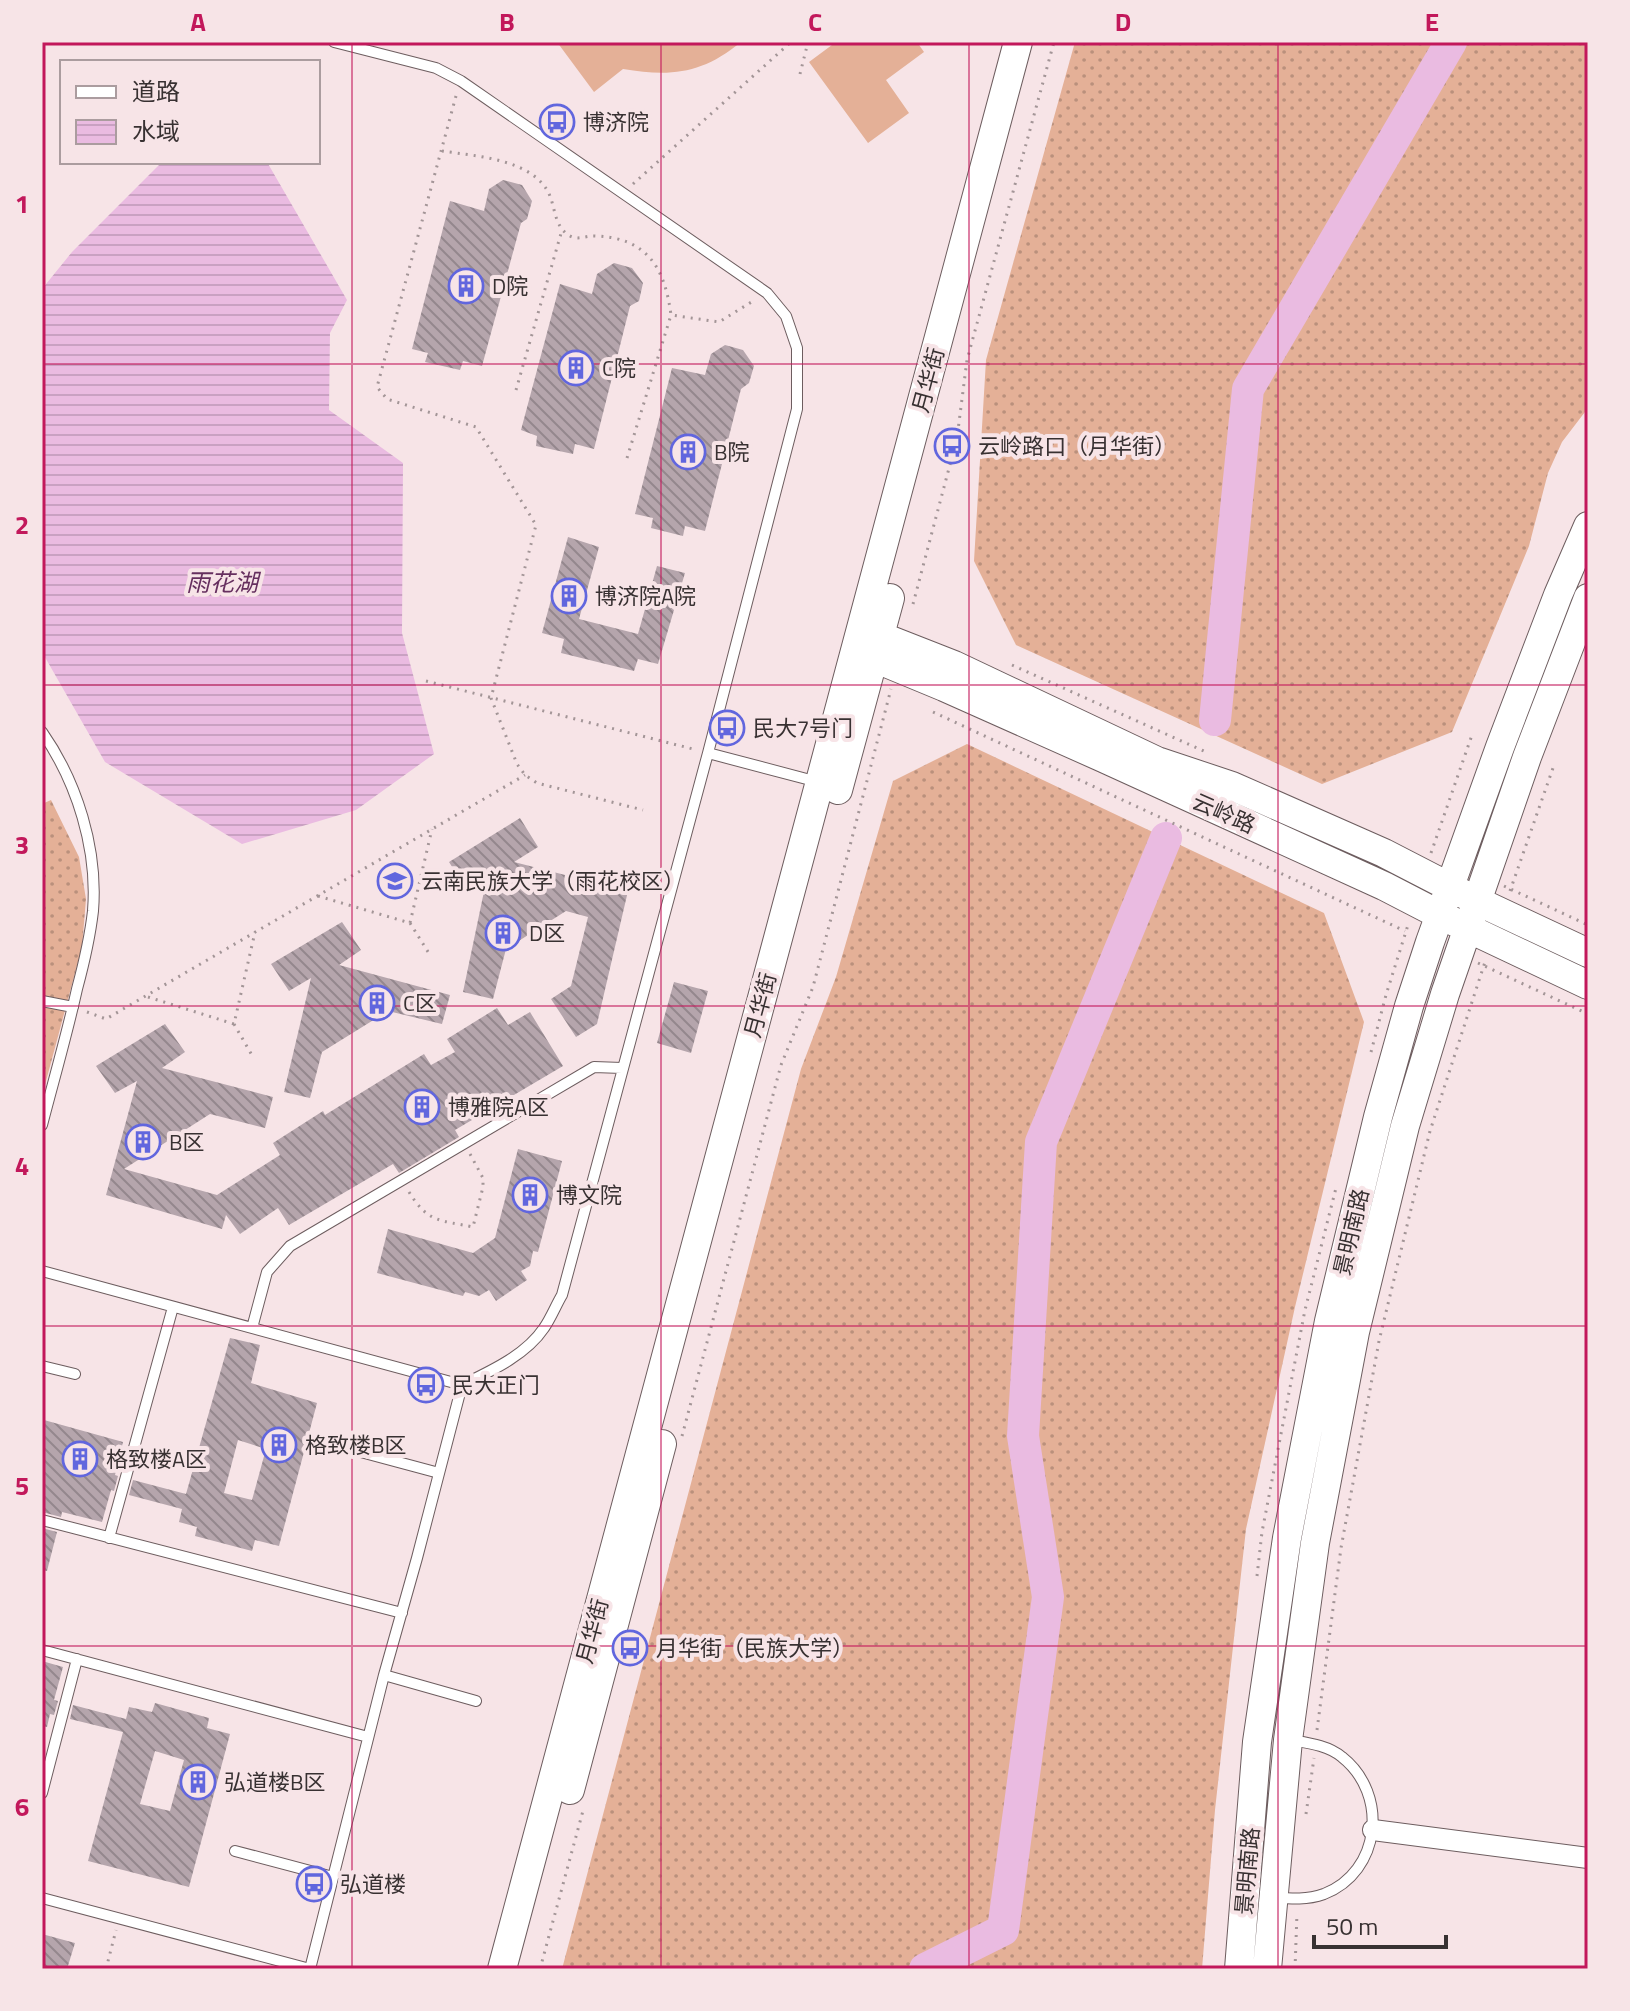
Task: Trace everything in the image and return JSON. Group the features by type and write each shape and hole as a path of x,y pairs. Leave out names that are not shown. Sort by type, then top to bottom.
{"street":[{"name":"月华街","path":"502,1969 820,782 873,649 1018,42"},
{"name":"月华街","path":"522,1969 1038,42"},
{"name":"景明南路","path":"1239,1969 1257,1742 1287,1538 1329,1321 1371,1146 1430,942 1547,623 1588,526"},
{"name":"景明南路","path":"1267,1969 1285,1898 1302,1742 1315,1543 1355,1332 1405,1126 1476,924 1527,757 1588,598"},
{"name":"云岭路","path":"873,649 954,665 1157,761 1232,786 1384,853 1450,888 1476,924 1488,953 1588,985"},
{"name":"云岭路","path":"873,649 1384,886 1440,915 1588,953"},
{"path":"1373,1830 1588,1858"}],"lane":[{"path":"42,1271 462,1385 517,1354 543,1330 562,1295 797,409 797,348 786,316 767,293 461,81 436,68 334,42"},
{"path":"42,732 75,792 91,849 93,908 88,945 42,1125"},
{"path":"708,753 820,782"},
{"path":"42,1001 73,1007"},
{"path":"252,1328 267,1272 290,1246 594,1067 622,1068"},
{"path":"109,1538 173,1307"},
{"path":"42,1366 75,1374"},
{"path":"42,1898 310,1969 384,1675 462,1385"},
{"path":"357,1451 439,1473"},
{"path":"42,1520 402,1613"},
{"path":"42,1650 368,1737"},
{"path":"42,1793 77,1659"},
{"path":"384,1675 476,1701"},
{"path":"1285,1898 1324,1894 1348,1879 1365,1857 1373,1830 1372,1802 1361,1776 1341,1756 1302,1742"},
{"path":"235,1851 333,1877"}],"path":[{"path":"622,193 791,42"},
{"path":"800,74 808,42"},
{"path":"913,604 957,438 967,360 1054,42"},
{"path":"461,81 377,387 387,399 476,427 536,525 491,698 517,764 525,775 537,783 643,810"},
{"path":"442,151 494,159 530,174 544,183 562,230 571,238 581,239 591,235 616,237 636,246 656,263 668,290 671,315 627,458"},
{"path":"516,390 562,230"},
{"path":"671,315 719,322 767,293"},
{"path":"679,1447 781,1065 813,987 873,649"},
{"path":"426,681 708,753"},
{"path":"933,712 1430,942"},
{"path":"1553,768 1476,924 1488,953 1588,1014"},
{"path":"73,1007 106,1019 525,775"},
{"path":"410,923 432,829"},
{"path":"317,896 410,923 430,955"},
{"path":"234,1024 255,932"},
{"path":"1304,1823 1302,1742 1379,1341 1430,1131 1488,953"},
{"path":"145,996 234,1024 253,1057"},
{"path":"402,1181 418,1208 427,1215 473,1227 483,1178 465,1143"},
{"path":"540,1969 585,1802"},
{"path":"1285,1898 1295,1969"},
{"path":"106,1969 119,1918"}],"shaded area":[{"path":"557,42 741,42 699,67 656,73 623,69 594,92"},
{"path":"836,42 917,42 924,52 886,80 909,113 868,143 809,62"},
{"path":"1075,42 1588,42 1588,408 1562,442 1548,473 1529,546 1452,732 1322,784 1016,645 974,561 986,360"},
{"path":"967,744 1324,913 1364,1022 1295,1307 1246,1529 1215,1810 1202,1969 562,1969 801,1069 836,977 893,781"},
{"path":"51,800 79,857 86,899 82,947 42,1096 42,804"}],"water":[{"name":"雨花湖","path":"160,164 268,164 347,300 330,333 329,410 403,463 402,633 434,754 356,810 242,844 105,762 42,652 42,289 72,252"}],"building":[{"name":"D院","path":"503,180 522,185 532,201 527,219 521,223 482,366 463,361 460,370 425,362 428,353 412,349 450,201 484,211 489,189"},
{"name":"C院","path":"614,263 632,268 643,283 639,301 630,306 594,449 575,444 573,454 536,446 537,436 521,430 560,284 592,294 597,274"},
{"name":"B院","path":"725,345 743,350 754,366 749,383 741,389 705,531 685,526 683,536 651,528 653,518 635,514 672,368 705,375 711,354"},
{"name":"博济院A院","path":"568,537 599,547 579,619 638,634 657,566 685,573 658,664 638,659 634,671 561,653 564,639 542,633"},
{"name":"D区","path":"520,818 538,847 514,862 628,891 597,1024 576,1037 551,999 571,986 588,917 566,911 506,949 493,999 463,992 487,877 466,889 449,862"},
{"name":"C区","path":"342,922 361,950 339,965 450,995 442,1024 388,1011 322,1052 310,1098 284,1092 311,978 289,991 271,964"},
{"path":"674,982 708,991 691,1053 657,1043"},
{"name":"博雅院A区","path":"497,1008 508,1025 530,1012 563,1066 455,1130 459,1137 399,1173 393,1164 289,1225 278,1208 240,1234 226,1215 222,1229 106,1195 137,1081 115,1093 96,1066 165,1024 185,1052 162,1068 273,1097 265,1128 210,1114 124,1169 217,1195 280,1155 273,1143 323,1111 325,1115 424,1054 431,1065 455,1052 447,1039"},
{"name":"博文院","path":"518,1149 562,1161 538,1252 533,1251 530,1266 521,1271 527,1280 496,1301 489,1290 479,1296 465,1292 463,1296 377,1273 388,1229 473,1253 495,1238"},
{"name":"格致楼B区","path":"230,1338 260,1345 251,1383 317,1403 279,1546 255,1540 252,1551 195,1536 197,1527 179,1522 182,1509 129,1495 133,1480 186,1494","holes":["238,1440 266,1449 252,1500 224,1493"]},
{"name":"格致楼A区","path":"44,1420 123,1442 115,1475 118,1476 102,1522 62,1512 61,1517 42,1512"},
{"path":"42,1528 57,1532 47,1571 42,1570"},
{"path":"42,1661 63,1667 54,1700 58,1701 47,1727 42,1726"},
{"name":"弘道楼B区","path":"155,1703 209,1718 207,1728 230,1734 189,1887 88,1861 123,1732 70,1719 73,1705 126,1719 129,1707 152,1712","holes":["155,1751 184,1760 170,1811 140,1804"]},
{"path":"42,1934 75,1943 67,1969 42,1969"}],"waterway":[{"path":"1215,720 1248,389 1451,42"},
{"path":"925,1969 1003,1930 1048,1597 1023,1436 1041,1142 1166,838"}],"place":[{"name":"博济院","path":"557,122"},
{"name":"D院","path":"466,286"},
{"name":"C院","path":"576,368"},
{"name":"云岭路口（月华街）","path":"952,446"},
{"name":"B院","path":"688,452"},
{"name":"博济院A院","path":"569,596"},
{"name":"民大7号门","path":"727,728"},
{"name":"云南民族大学（雨花校区）","path":"395,881"},
{"name":"D区","path":"503,933"},
{"name":"C区","path":"377,1003"},
{"name":"博雅院A区","path":"422,1107"},
{"name":"B区","path":"143,1142"},
{"name":"博文院","path":"530,1195"},
{"name":"民大正门","path":"426,1385"},
{"name":"格致楼B区","path":"279,1445"},
{"name":"格致楼A区","path":"80,1459"},
{"name":"月华街（民族大学）","path":"630,1648"},
{"name":"弘道楼B区","path":"198,1782"},
{"name":"弘道楼","path":"314,1884"}]}
